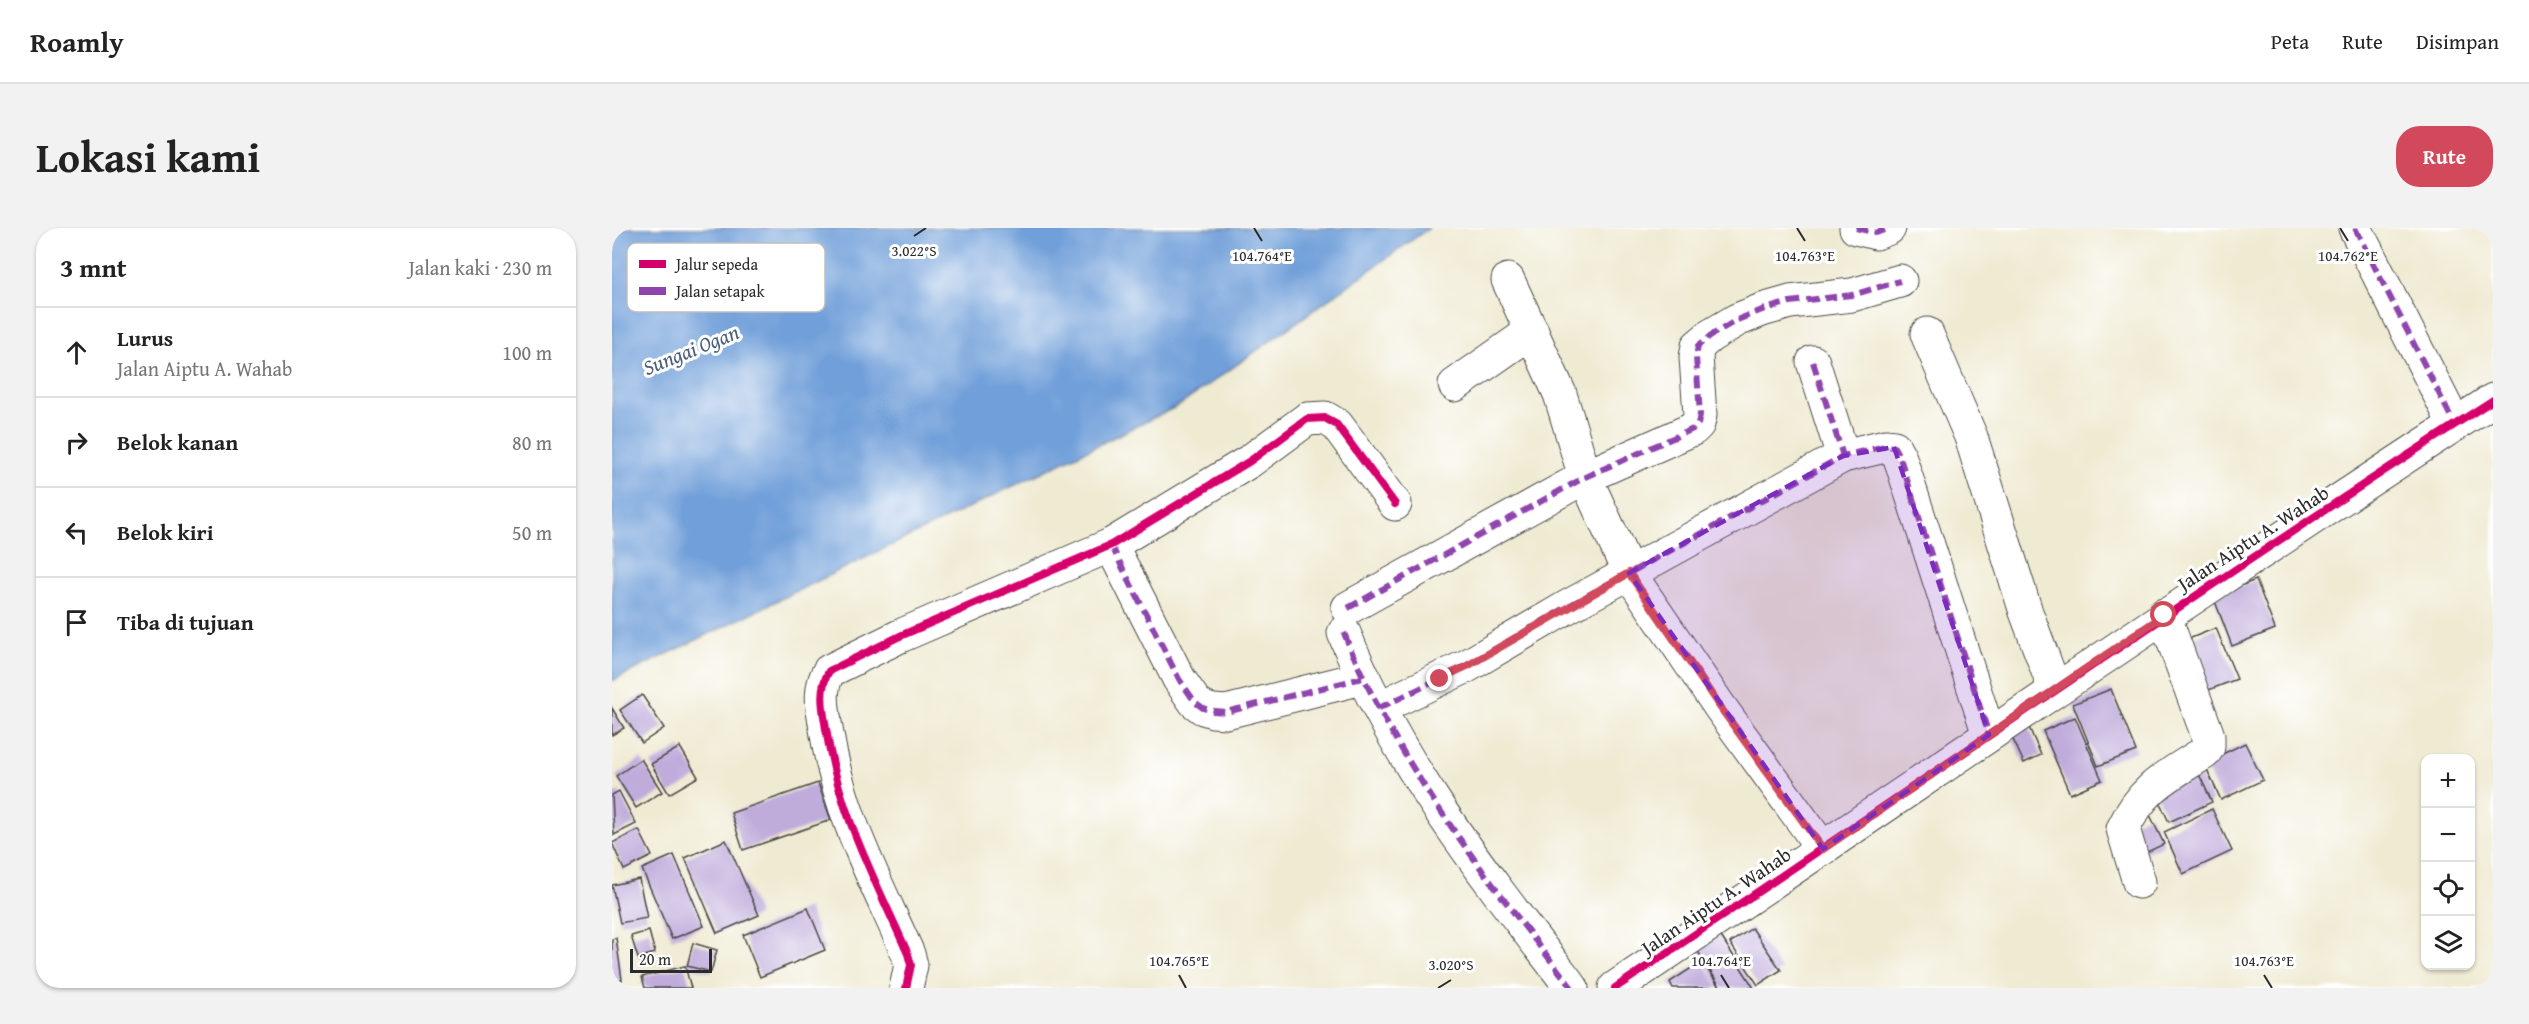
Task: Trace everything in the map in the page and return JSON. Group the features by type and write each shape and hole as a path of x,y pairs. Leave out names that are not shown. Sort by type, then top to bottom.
{"street":[{"path":"1856,228 1876,233 1889,228"},
{"path":"2355,228 2455,425"},
{"path":"1508,280 1560,394 1585,477 1629,573 1720,707 1823,849"},
{"path":"1572,988 1487,879 1430,796 1362,678 1346,620 1585,477 1693,429 1698,424 1700,415 1695,357 1698,346 1710,336 1737,320 1762,310 1790,302 1852,295 1900,281"},
{"path":"1455,385 1532,331"},
{"path":"1927,334 1971,437 2026,612 2055,690"},
{"path":"1813,362 1843,456"},
{"name":"Jalan Aiptu A. Wahab","path":"1615,988 1823,849 2164,615 2493,400"},
{"path":"906,988 911,964 908,954 852,830 830,758 821,702 824,679 828,671 900,636 1111,545 1250,461 1307,419 1325,418 1338,424 1395,504"},
{"path":"1379,708 1467,666 1629,573 1843,456 1885,446 1894,447 1900,458 1989,735"},
{"path":"1111,545 1179,679 1195,702 1203,708 1226,711 1362,678"},
{"path":"2139,882 2123,829 2131,812 2143,794 2159,781 2204,753 2208,747 2208,736 2164,615"}],"highlighted area":[{"path":"1894,447 1989,735 1823,849 1629,573 1843,456"}],"water":[{"name":"Sungai Ogan","path":"612,228 1429,228 1180,405 612,681"}],"building":[{"path":"2256,580 2275,629 2232,646 2213,596"},
{"path":"2216,628 2237,679 2206,691 2186,640"},
{"path":"2111,689 2136,751 2098,766 2073,704"},
{"path":"642,695 664,728 642,743 620,710"},
{"path":"612,708 624,728 612,735"},
{"path":"2075,717 2102,780 2070,794 2043,731"},
{"path":"2028,725 2041,755 2024,763 2010,733"},
{"path":"2245,743 2263,780 2221,800 2204,763"},
{"path":"680,747 698,777 669,794 651,764"},
{"path":"641,759 662,792 636,808 616,776"},
{"path":"2196,768 2212,802 2169,822 2153,788"},
{"path":"818,783 831,820 743,850 731,813"},
{"path":"619,791 636,824 614,835 612,795"},
{"path":"2212,809 2232,851 2183,874 2164,832"},
{"path":"2150,815 2164,844 2141,855 2127,826"},
{"path":"639,830 652,856 624,870 612,843"},
{"path":"726,840 759,915 717,933 685,858"},
{"path":"674,855 704,926 672,939 642,869"},
{"path":"639,879 647,918 620,923 612,885"},
{"path":"808,908 825,950 760,977 743,935"},
{"path":"1715,927 1754,988 1721,988 1692,942"},
{"path":"1752,928 1781,970 1758,985 1730,943"},
{"path":"649,931 655,953 638,958 631,936"},
{"path":"616,938 622,980 612,982 612,939"},
{"path":"693,943 717,950 711,972 687,966"},
{"path":"1702,961 1720,988 1673,988 1670,982"},
{"path":"685,966 691,988 645,988 642,977"}],"marked path":[{"path":"1856,228 1876,233 1889,228"},
{"path":"2355,228 2455,425"},
{"path":"1348,608 1585,477 1693,429 1698,424 1700,415 1696,357 1698,346 1737,320 1790,302 1852,295 1900,281"},
{"path":"1813,362 1843,456"},
{"path":"1379,708 1467,666 1569,606 1843,456 1885,446 1894,447 1900,458 1989,735"},
{"path":"1111,545 1179,679 1195,702 1203,708 1226,712 1362,678"},
{"path":"1344,633 1365,682 1417,774 1476,862 1572,988"}],"cycle path":[{"path":"1615,988 2162,618 2493,400"},
{"path":"906,988 911,965 908,954 859,844 832,760 822,700 823,685 829,671 900,636 1111,545 1250,461 1307,419 1325,418 1337,425 1395,504"}],"route":[{"path":"1440,679 1467,666 1629,573 1720,707 1823,849 2164,615"}]}
